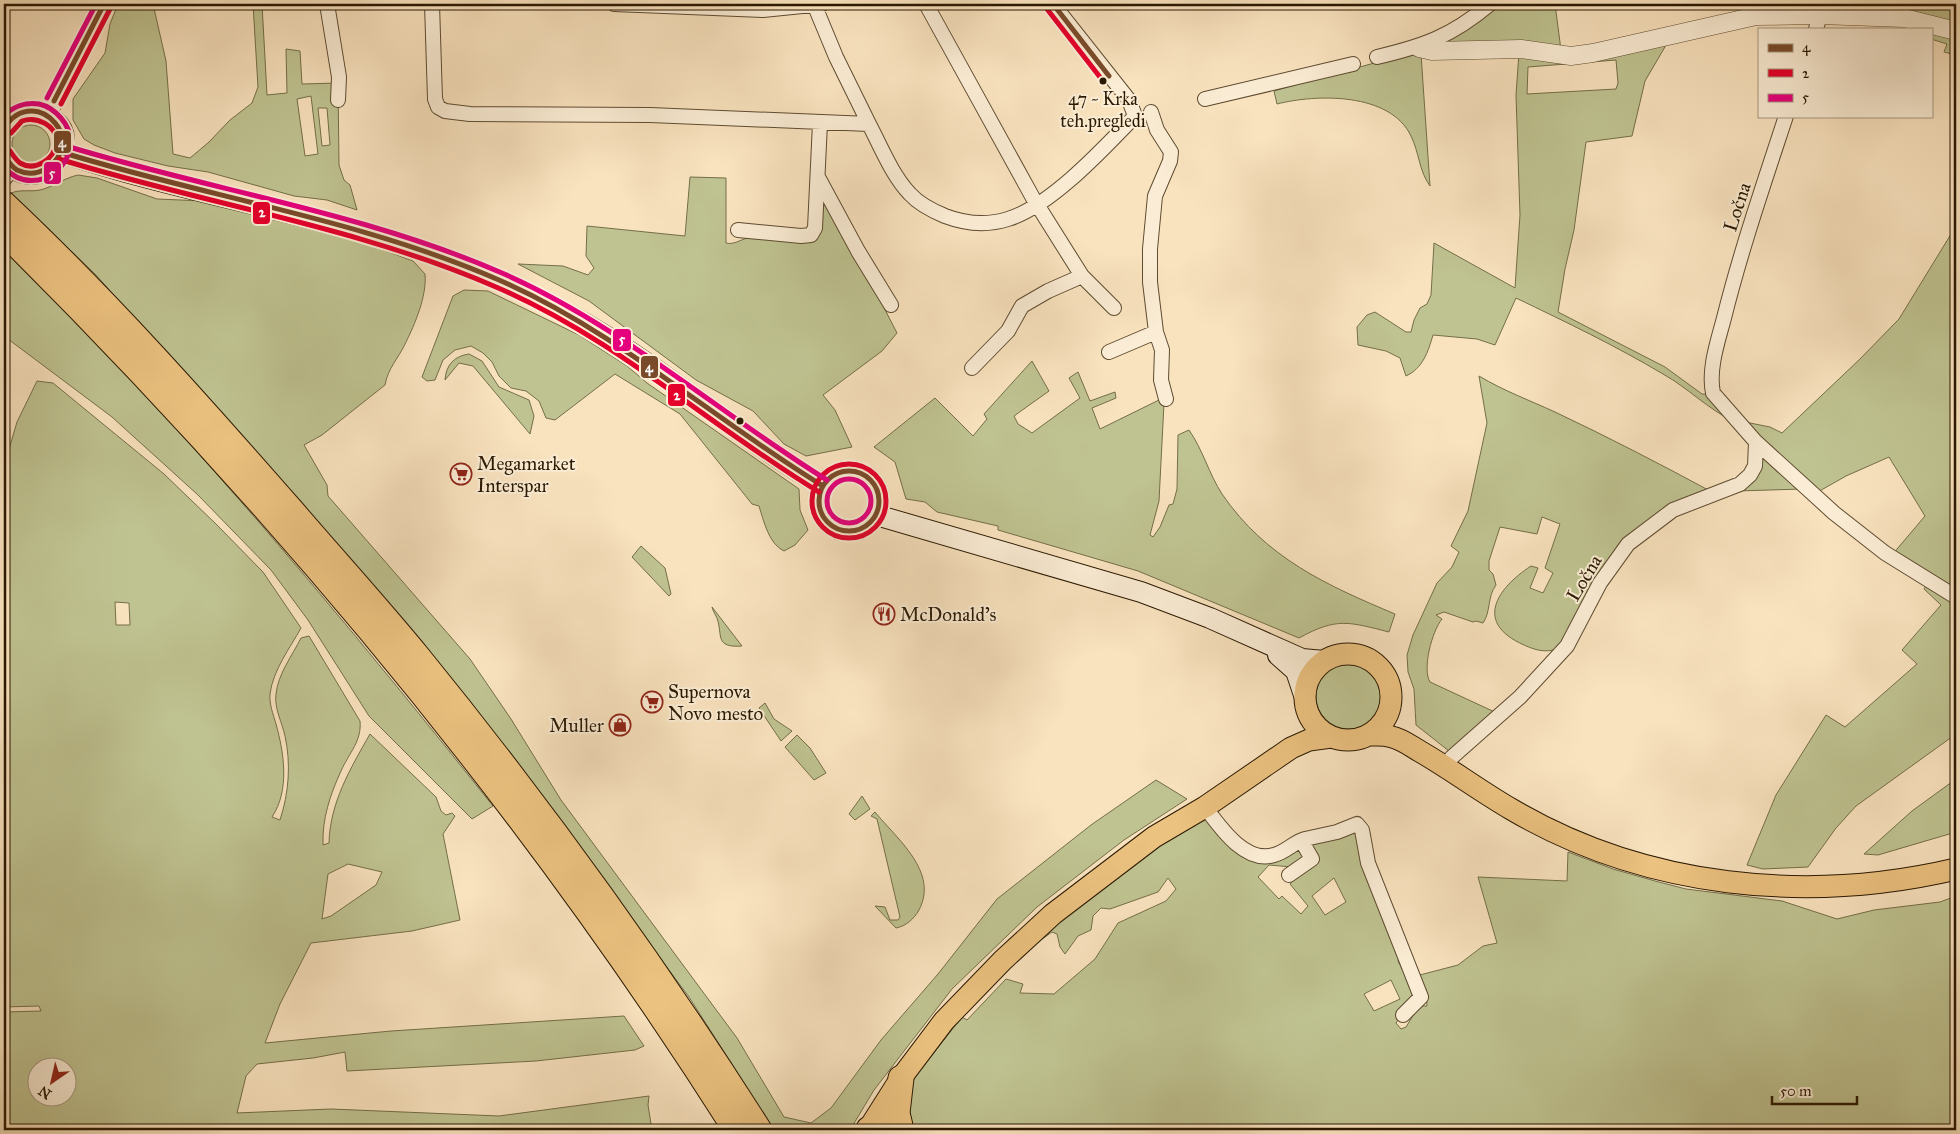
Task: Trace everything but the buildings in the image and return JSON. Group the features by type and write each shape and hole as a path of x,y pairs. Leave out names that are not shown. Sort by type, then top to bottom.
{"highway":[{"path":"4,204 205,441 404,670 539,845 634,976 736,1130"},
{"path":"4,232 74,287 205,412 419,658 567,850 660,980 759,1130"},
{"path":"901,1078 897,1113 901,1130"}],"main road":[{"path":"4,129 13,117 21,113 39,112 46,115 60,127 64,144 52,167 40,173 30,174 7,167"},
{"path":"61,152 146,178 353,228 417,249 498,280 560,310 608,337 749,439 823,486"},
{"path":"849,471 868,478 878,495 876,515 861,529 841,530 832,526 821,512 820,494 823,486 838,473 849,471"},
{"path":"876,515 1141,592 1210,618 1302,660 1310,662 1324,660 1336,655 1350,653 1364,656 1376,664 1385,675 1390,688 1396,721 1404,733 1512,809 1551,830 1594,848 1701,879 1766,887 1821,888 1872,885 1956,869"},
{"path":"1249,636 1296,670 1311,720 1320,730 1331,737 1344,740 1357,739 1369,735 1380,726 1388,714 1391,701"},
{"path":"1291,748 1300,734 1307,682 1314,670 1324,660"},
{"path":"1369,735 1394,737 1446,761"},
{"path":"871,1130 901,1078 965,998 1053,914 1154,837 1206,807 1291,748 1309,740 1331,737"}],"street":[{"path":"46,115 104,4"},
{"path":"327,4 339,77 338,100"},
{"path":"432,4 435,99 438,107 445,111 470,114 650,115 869,124"},
{"path":"614,4 763,10 817,4 836,57 869,124 894,170 910,194 935,212 970,224 986,224 1009,219 1037,205 1077,172 1135,116 1129,100 1053,4"},
{"path":"926,4 1037,205 1082,276 1114,308"},
{"path":"1377,58 1419,48 1458,28 1490,4"},
{"path":"1419,48 1432,51 1521,49 1571,56 1593,53 1756,16 1904,18 1956,31"},
{"path":"1205,99 1353,64"},
{"path":"1150,112 1157,130 1171,152 1170,161 1155,196 1150,249 1150,282 1156,332 1162,350 1161,380 1166,399"},
{"name":"Ločna","path":"1785,118 1737,267 1715,355 1711,384 1718,401 1756,442 1834,512 1885,553 1956,597"},
{"path":"738,230 801,236 811,235 815,228 820,123"},
{"path":"818,176 858,251 891,305"},
{"path":"972,368 1008,331 1022,306 1048,291 1082,276"},
{"path":"1109,352 1156,332"},
{"name":"Ločna","path":"1446,761 1520,697 1566,646 1600,583 1628,544 1673,510 1740,484 1750,475 1755,466 1756,442"},
{"path":"1206,807 1238,845 1261,856 1274,855 1305,839 1337,832 1357,824 1362,830 1368,863 1420,997 1403,1015"},
{"path":"1289,875 1312,859 1304,845 1305,839"}],"green space":[{"path":"118,4 153,4 166,61 173,154 190,158 230,120 252,103 258,87 253,4 262,4 267,95 287,93 286,49 300,51 302,84 338,83 339,165 344,180 350,185 357,210 327,200 294,196 208,172 168,166 115,153 84,139 73,120 73,99 105,53 110,24","holes":["311,96 318,154 305,156 297,99","318,108 327,108 330,145 322,146"]},
{"path":"1499,4 1555,4 1561,50 1442,43 1452,39"},
{"path":"1835,4 1956,4 1956,26 1842,9"},
{"path":"1932,29 1956,35 1956,55 1944,52 1947,44 1932,39"},
{"path":"1669,40 1645,81 1632,136 1586,142 1574,230 1558,312 1665,367 1702,394 1708,394 1733,421 1645,364 1591,334 1516,298 1495,345 1477,339 1433,335 1421,364 1406,376 1400,358 1386,351 1358,345 1357,327 1367,315 1375,312 1406,332 1411,332 1420,308 1427,304 1431,295 1434,243 1515,288 1520,215 1516,95 1519,53","holes":["1616,60 1618,83 1616,89 1527,94 1528,67"]},
{"path":"1410,53 1421,54 1430,186 1426,180 1411,136 1401,122 1387,111 1370,104 1331,98 1277,104 1274,91"},
{"path":"31,125 45,130 50,144 45,158 31,163 17,158 12,144 17,130"},
{"path":"78,175 97,178 157,199 204,201 352,238 413,261 425,274 422,301 416,319 405,344 388,374 385,385 322,435 304,445 327,485 328,496 470,659 511,719 561,800 737,1038 784,1117 811,1123 831,1108 881,1040 938,974 997,899 1091,825 1156,780 1187,799 1124,840 1037,907 952,989 874,1090 850,1130 774,1130 689,997 533,787 195,387 96,275 11,193 40,190"},
{"path":"690,177 726,178 726,243 734,243 748,238 765,237 815,240 821,193 846,234 897,333 882,351 823,395 835,410 852,447 806,456 784,444 753,411 696,380 589,301 518,264 563,266 588,275 594,268 586,256 587,226 685,236"},
{"path":"1956,226 1956,531 1953,536 1956,539 1956,593 1892,555 1925,516 1889,457 1846,476 1816,493 1745,422 1770,427 1782,433 1899,319"},
{"path":"4,250 108,355 208,464 353,633 493,806 472,819 369,716 308,620 271,570 198,495 112,417 4,336"},
{"path":"464,290 488,291 579,335 627,366 647,383 799,489 800,510 808,530 795,545 784,551 779,548 768,532 759,506 752,504 680,414 615,374 555,420 546,418 539,401 526,391 511,388 499,376 492,362 483,353 471,346 455,350 443,360 435,380 427,381 422,377 453,296"},
{"path":"469,354 482,361 499,387 529,400 534,416 530,434 473,366 459,363 445,380 449,365 459,357"},
{"path":"1032,361 1049,391 1014,416 1018,424 1032,433 1080,398 1069,378 1078,372 1090,401 1115,392 1116,398 1092,408 1100,429 1159,400 1164,403 1159,501 1150,535 1153,537 1160,527 1169,505 1173,504 1177,489 1178,435 1189,430 1222,494 1258,536 1299,567 1345,592 1395,614 1389,632 1343,623 1323,627 1299,638 1138,571 998,530 998,526 937,512 925,502 906,499 895,462 874,447 935,398 973,436 987,419 984,414"},
{"path":"1479,376 1507,391 1595,431 1712,492 1639,531 1557,649 1553,650 1544,651 1524,645 1499,627 1495,616 1500,595 1508,585 1531,566 1538,568 1530,588 1543,593 1553,573 1545,568 1560,524 1542,517 1537,534 1500,527 1489,561 1489,570 1493,574 1496,585 1491,594 1483,623 1473,622 1444,612 1436,615 1442,619 1429,650 1427,668 1430,682 1499,714 1449,751 1416,725 1414,689 1408,672 1407,655 1413,635 1437,583 1452,567 1459,552 1451,546 1468,511 1487,423"},
{"path":"37,381 53,383 164,474 263,572 301,628 278,668 270,694 279,735 284,771 281,795 272,817 280,820 288,778 287,746 276,704 277,687 282,672 301,638 309,636 360,721 357,741 341,771 330,798 325,816 323,845 329,843 333,814 342,787 370,734 436,797 441,811 446,815 452,813 455,816 443,834 460,920 412,931 311,943 280,1004 265,1043 391,1031 624,1016 644,1046 635,1050 536,1061 347,1071 345,1052 313,1058 257,1064 246,1076 237,1113 331,1109 499,1116 649,1096 648,1105 652,1130 4,1130 4,1012 41,1011 39,1006 4,1007 4,466 17,422","holes":["115,602 129,603 130,625 116,625","348,864 382,872 376,885 331,916 322,919 328,874"]},
{"path":"1760,452 1803,489 1736,491"},
{"path":"641,546 665,568 671,594 669,596 632,557"},
{"path":"1928,583 1956,602 1956,734 1856,806 1836,828 1808,867 1763,869 1747,865 1776,795 1826,715 1845,727 1917,664 1902,650 1941,605 1924,589"},
{"path":"712,607 742,646 723,643 719,624"},
{"path":"1349,663 1362,666 1372,673 1379,683 1382,696 1379,709 1372,719 1362,726 1349,729 1336,726 1326,719 1319,709 1316,696 1319,683 1326,673 1336,666"},
{"path":"765,703 774,719 792,731 781,741 759,708"},
{"path":"797,735 810,748 826,773 814,780 785,747"},
{"path":"1956,779 1956,832 1878,855 1864,854 1912,811"},
{"path":"862,796 870,809 855,820 849,814"},
{"path":"875,812 913,857 920,869 924,882 924,896 919,910 909,922 896,928 875,906 885,907 890,920 898,920 900,917 877,819 871,816"},
{"path":"1203,813 1246,854 1295,846 1307,857 1292,867 1269,865 1258,877 1279,899 1282,896 1301,914 1308,906 1290,884 1310,865 1309,845 1350,831 1358,832 1400,956 1398,961 1416,995 1396,1023 1401,1029 1406,1027 1419,1006 1427,1006 1426,989 1416,976 1458,965 1483,946 1497,943 1478,877 1567,881 1568,852 1613,869 1686,889 1782,901 1837,919 1874,910 1940,902 1956,896 1956,1130 907,1130 910,1083 962,1017 967,1020 1006,979 1023,984 1020,993 1054,994 1095,959 1118,923 1166,901 1176,889 1168,878 1158,892 1110,909 1101,908 1093,916 1091,930 1078,936 1065,954 1060,947 1057,934 1052,932 1024,952 1047,926","holes":["1334,878 1346,902 1325,915 1312,896","1391,980 1400,999 1374,1011 1364,994"]}],"transit line":[{"name":"5","path":"47,98 96,4"},
{"name":"4","path":"54,101 104,4"},
{"name":"4","path":"1053,4 1109,76"},
{"name":"2","path":"61,104 111,7"},
{"name":"2","path":"1047,9 1103,81"},
{"name":"5","path":"4,116 16,107 25,104 45,106 61,118 69,132 70,147 66,160 57,171 45,178 31,181 17,177 4,167"},
{"name":"4","path":"4,129 12,118 19,114 27,111 39,112 55,123 61,133 62,143 60,153 55,161 48,168 38,172 28,173 17,170 4,156"},
{"name":"2","path":"10,151 20,163 32,166 38,165 48,159 55,149 56,143 56,137 50,127 39,121 22,121 11,133"},
{"name":"5","path":"63,145 395,234 449,252 502,273 546,294 628,343 786,454 827,480"},
{"name":"4","path":"61,152 392,241 446,259 499,280 543,301 625,350 782,460 823,486"},
{"name":"2","path":"59,159 389,248 443,266 496,287 540,308 622,357 739,439 819,492"},
{"name":"2","path":"849,464 870,470 880,480 886,501 880,522 870,532 849,538 828,532 818,522 812,501 818,480 828,470 849,464"},
{"name":"4","path":"849,471 865,476 870,480 874,485 879,501 874,517 870,522 865,526 849,531 833,526 828,522 824,517 819,501 824,485 828,480 833,476 849,471"},
{"name":"5","path":"845,479 853,479 865,485 871,501 865,517 853,523 845,523 833,517 827,505 827,497 833,485 845,479"}],"place":[{"name":"47 ~ Krka teh.pregledi","path":"1103,81"},
{"name":"Megamarket Interspar","path":"461,474"},
{"name":"McDonald's","path":"884,614"},
{"name":"Supernova Novo mesto","path":"652,702"},
{"name":"Muller","path":"620,725"}]}
